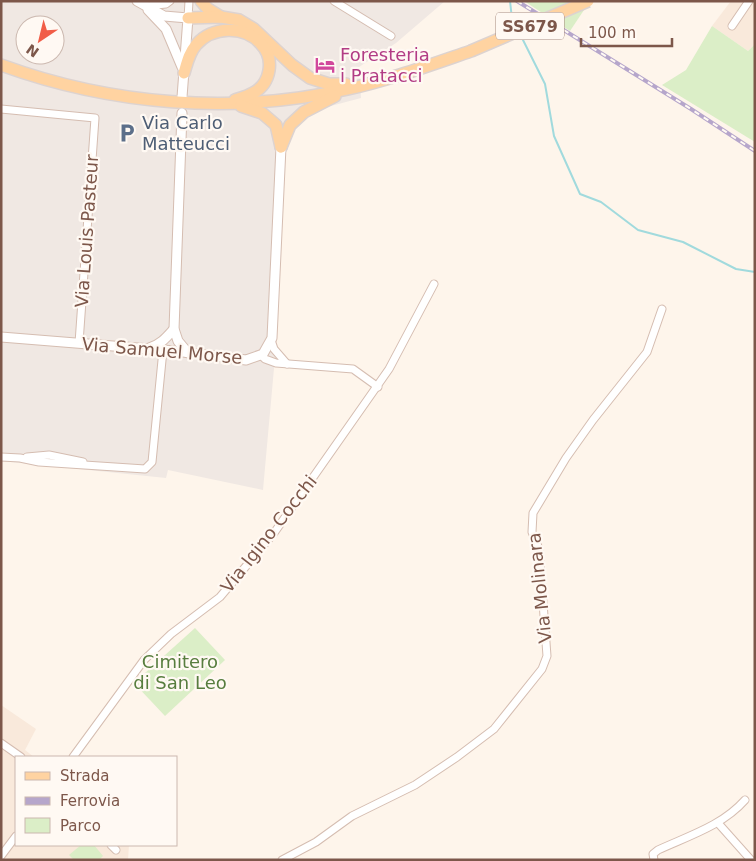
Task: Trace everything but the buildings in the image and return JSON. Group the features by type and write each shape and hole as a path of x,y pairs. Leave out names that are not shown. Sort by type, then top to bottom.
{"main road":[{"path":"201,1 208,9 221,17"},
{"name":"SS679","path":"1,65 84,90 174,103 229,104 299,98 350,89 362,84 406,73 471,51 588,1"},
{"path":"191,18 221,17 239,20 248,24 292,65 310,78 329,84 362,84"},
{"path":"191,18 235,25 262,44 266,50 270,66 269,75 265,82 255,93 229,104"},
{"path":"184,72 190,53 205,37 216,32 228,30 240,31 253,37"},
{"path":"281,147 290,125 304,112 350,89"},
{"path":"229,104 262,113 276,125 281,147"}],"street":[{"path":"141,4 166,4 170,1"},
{"path":"182,98 191,18 189,1"},
{"path":"334,1 391,36"},
{"path":"732,26 749,1"},
{"path":"141,4 164,16 191,18"},
{"path":"141,4 166,29 184,72"},
{"name":"Via Louis Pasteur","path":"1,109 95,118 78,343"},
{"path":"182,113 174,329 178,340 188,353"},
{"name":"Via Samuel Morse","path":"1,337 169,351 246,360 263,352 270,340 281,147"},
{"name":"Via Igino Cocchi","path":"74,756 144,660 171,634 220,597 274,533 378,387 434,284"},
{"name":"Via Molinara","path":"282,860 316,842 352,816 415,786 457,757 494,729 542,669 547,656 539,549 532,532 533,513 566,458 599,412 647,352 662,309"},
{"path":"144,349 155,346 174,329"},
{"path":"1,457 20,458 49,455 101,466 144,469 152,462 169,351 165,339"},
{"path":"169,351 178,340"},
{"path":"270,340 279,356 288,364"},
{"path":"263,352 288,364"},
{"path":"263,352 265,359 276,363"},
{"path":"246,360 353,369 378,387"},
{"path":"1,743 20,756"},
{"path":"654,860 653,854 658,850 718,823 738,809 745,800"},
{"path":"718,823 750,860"},
{"path":"1,856 15,837"}],"shaded area":[{"path":"1,1 445,1 396,43 359,67 361,98 312,111 292,129 286,145 277,335 263,490 168,470 166,478 1,461"},
{"path":"731,1 755,1 755,44 748,51 712,26"},
{"path":"1,705 36,729 25,750 33,756 15,756 15,846 129,846 128,860 1,860"}],"green space":[{"path":"524,1 590,1 570,31"},
{"path":"712,26 748,51 755,44 755,142 662,85 686,70"},
{"name":"Cimitero di San Leo","path":"195,628 225,660 165,716 134,683"},
{"path":"80,846 95,846 103,856 99,860 74,860 69,855"}],"waterway":[{"path":"510,1 512,19 517,28"},
{"path":"520,34 545,84 554,136 580,194 601,202 638,230 683,242 736,269 755,272"}],"railway":[{"path":"517,1 755,151"}],"place":[{"name":"Foresteria i Pratacci","path":"325,65"},
{"name":"Via Carlo Matteucci","path":"127,133"}]}
